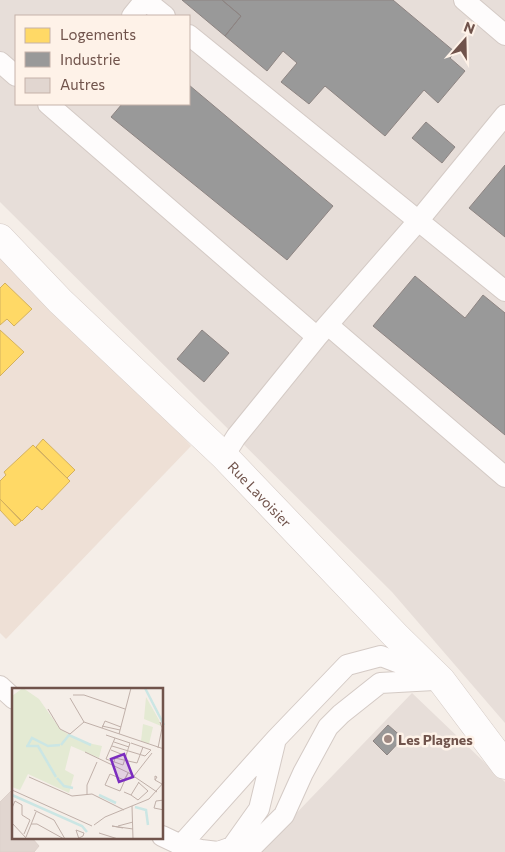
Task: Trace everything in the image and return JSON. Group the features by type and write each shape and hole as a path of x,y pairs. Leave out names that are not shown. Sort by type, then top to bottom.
{"street":[{"name":"Rue Lavoisier","path":"0,238 60,301 224,456 395,635 441,680 505,765"}],"lane":[{"path":"133,15 145,0 164,15"},
{"path":"464,0 505,35"},
{"path":"190,36 505,291"},
{"path":"0,62 15,75"},
{"path":"56,106 322,331 505,477"},
{"path":"224,456 236,437 322,331 419,220 505,115"},
{"path":"181,845 276,739 347,665 382,656 441,680"},
{"path":"247,852 284,815 303,773 328,727 341,714 380,683 441,680"},
{"path":"0,686 12,697"},
{"path":"164,837 181,845 201,850 218,852 232,847 258,809 276,739"}],"shaded area":[{"path":"0,0 505,0 505,723 392,592 0,202"},
{"path":"0,239 191,446 6,639 0,633"},
{"path":"412,693 505,782 505,852 259,852"}],"building: Logements":[{"path":"5,283 32,309 14,326 7,319 0,325 0,288"},
{"path":"0,330 24,352 0,376"},
{"path":"43,439 75,470 67,478 36,447"},
{"path":"33,445 70,481 42,510 37,506 22,521 0,499 0,481 6,475 4,472"},
{"path":"0,499 21,521 15,526 0,510"}],"building: Industrie":[{"path":"182,0 222,0 241,16 225,36"},
{"path":"222,0 393,0 455,52 450,58 465,71 438,103 424,90 385,136 325,86 309,104 281,82 297,63 283,51 267,71 225,36 241,16"},
{"path":"190,86 333,206 287,260 111,117 121,105 190,105"},
{"path":"426,122 455,147 442,163 412,138"},
{"path":"505,165 505,237 469,208"},
{"path":"415,276 465,318 483,295 505,313 505,435 373,326"},
{"path":"202,330 229,353 204,382 177,359"},
{"name":"Les Plagnes","path":"388,725 403,738 387,755 373,741"}],"building: Autres":[{"path":"12,790 12,840 34,840 39,846 34,852 0,852 0,802"}],"place":[{"name":"Les Plagnes","path":"388,739"}]}
